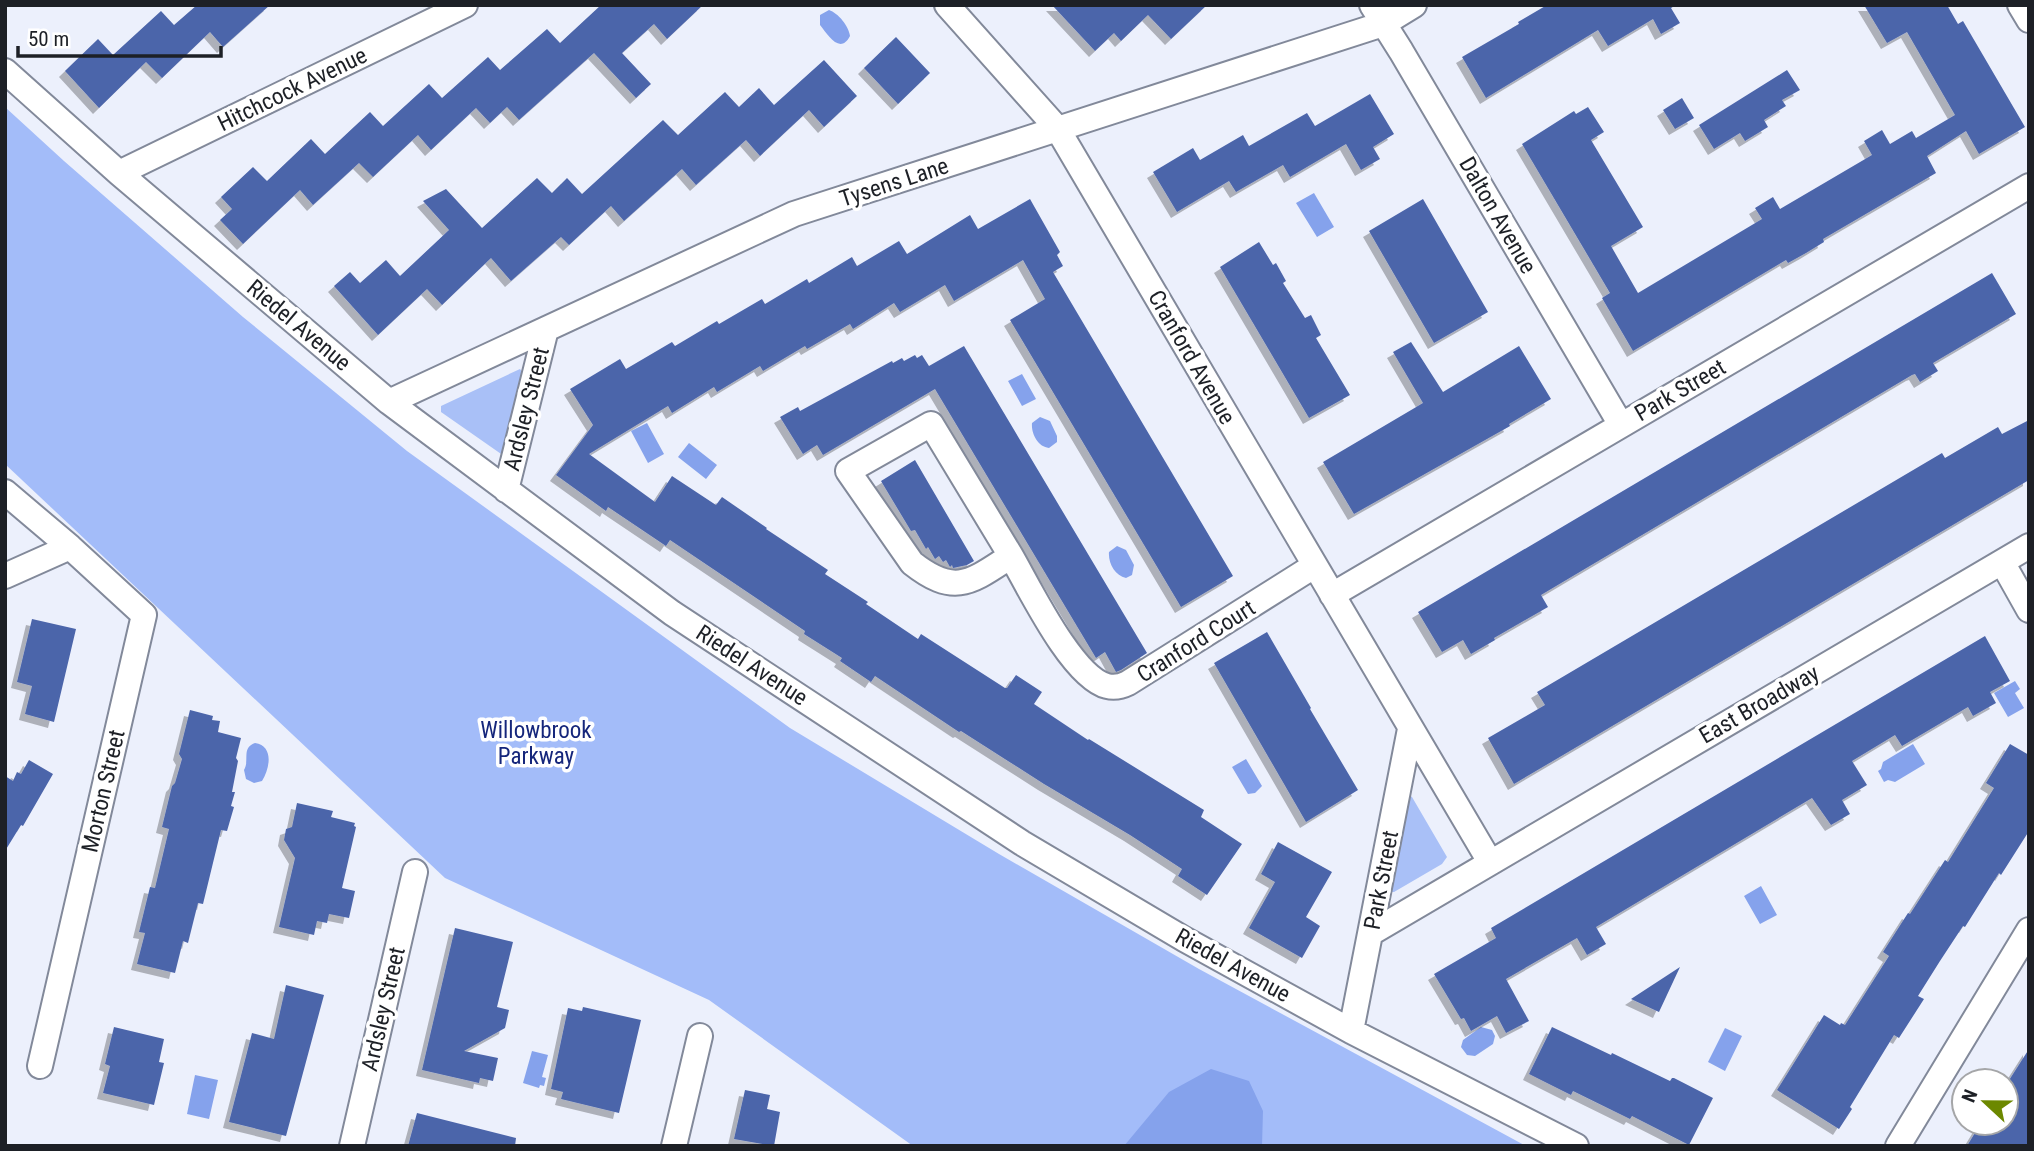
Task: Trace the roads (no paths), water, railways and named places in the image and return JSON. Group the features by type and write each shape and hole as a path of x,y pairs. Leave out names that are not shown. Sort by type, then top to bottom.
{"street":[{"name":"Hitchcock Avenue","path":"119,173 465,5"},
{"name":"Cranford Avenue","path":"947,5 1057,128 1410,729"},
{"name":"Tysens Lane","path":"389,402 794,214 1057,128 1377,15 1415,5"},
{"path":"2020,5 2029,20"},
{"name":"Dalton Avenue","path":"1377,15 1401,51 1621,425"},
{"name":"Riedel Avenue","path":"5,71 119,173 389,402 673,613 1022,843 1184,939 1351,1031 1576,1146"},
{"name":"Park Street","path":"1332,595 2029,186"},
{"name":"Ardsley Street","path":"506,490 546,329"},
{"name":"Cranford Court","path":"1011,555 971,581 955,584 938,580 912,563 848,471 931,424 1011,555 1070,657 1095,681 1108,687 1128,683 1314,566"},
{"path":"5,492 70,547 5,576"},
{"name":"East Broadway","path":"1371,933 2029,546"},
{"name":"Morton Street","path":"40,1066 144,615 70,547"},
{"path":"2002,562 2029,610"},
{"path":"1410,729 1490,862"},
{"name":"Park Street","path":"1351,1031 1410,729"},
{"name":"Ardsley Street","path":"352,1146 415,872"},
{"path":"1898,1146 2029,930"},
{"path":"674,1146 700,1036"}],"park label":[{"name":"Willowbrook Parkway","path":"536,743"}]}
